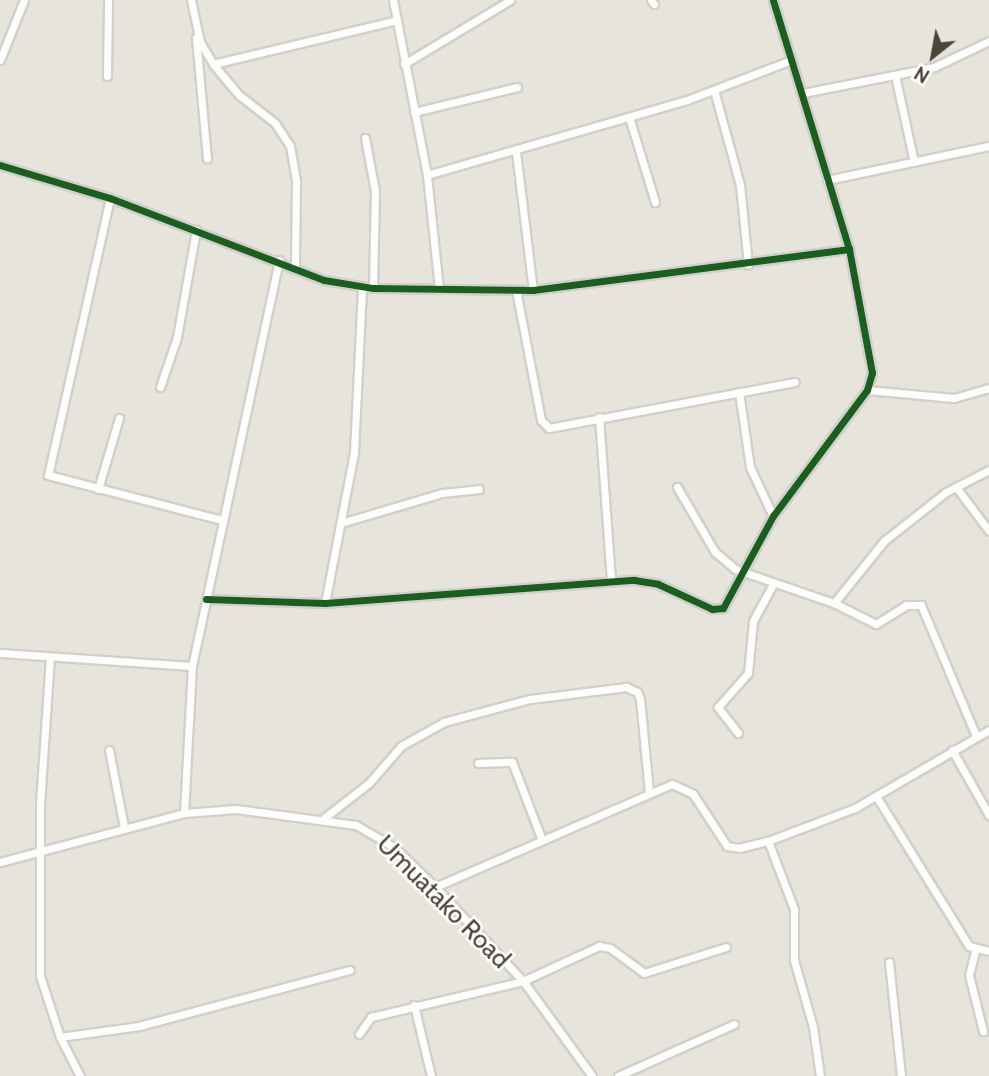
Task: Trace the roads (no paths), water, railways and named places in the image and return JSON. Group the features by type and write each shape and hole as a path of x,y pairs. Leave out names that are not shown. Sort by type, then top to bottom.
{"street":[{"path":"0,60 24,0"},
{"path":"107,76 108,0"},
{"path":"191,0 196,26 195,66 207,159"},
{"path":"393,0 427,175 439,289"},
{"path":"404,64 510,0"},
{"path":"206,599 325,603 611,580 647,581 719,610 773,516 867,390 872,373 849,249 773,0"},
{"path":"213,64 397,20"},
{"path":"196,26 213,64 239,95 275,122 290,146 296,181 295,267"},
{"path":"803,93 934,67 989,41"},
{"path":"427,175 516,152 629,117 714,90 792,60"},
{"path":"895,75 914,162"},
{"path":"414,113 517,87"},
{"path":"714,90 740,185 748,265"},
{"path":"629,117 655,202"},
{"path":"365,138 375,191 373,288"},
{"path":"827,180 989,146"},
{"path":"516,152 533,289"},
{"path":"0,165 110,198 278,260 324,280 362,287 533,289 748,265 849,249"},
{"path":"110,198 47,470 53,479 222,520"},
{"path":"160,387 177,337 195,230"},
{"path":"184,813 192,666 278,260"},
{"path":"325,603 354,452 362,287"},
{"path":"516,290 541,420 553,429 599,417 795,382"},
{"path":"867,390 954,398 989,388"},
{"path":"739,391 750,467 773,516"},
{"path":"599,417 611,580"},
{"path":"98,489 119,418"},
{"path":"834,603 884,541 956,487 989,470"},
{"path":"677,487 715,552 735,569 744,569 773,584 834,603 876,624 906,605 921,605 976,736"},
{"path":"956,487 989,531"},
{"path":"341,523 442,493 480,489"},
{"path":"738,733 718,708 748,673 753,621 773,584"},
{"path":"0,653 192,666"},
{"path":"50,657 42,767 40,976 60,1037 80,1076"},
{"path":"324,818 369,783 405,742 444,722 530,699 626,687 640,698 642,754 649,793"},
{"path":"435,887 672,784 685,787 727,846 739,848 768,841 876,796 989,730"},
{"path":"109,750 124,827"},
{"path":"952,750 989,815"},
{"path":"478,763 512,762 542,840"},
{"path":"876,796 975,951 969,975 983,1031"},
{"name":"Umuatako Road","path":"0,862 184,813 236,809 324,818 374,832 435,887 523,981 592,1076"},
{"path":"768,841 794,909 794,960 813,1027 820,1076"},
{"path":"359,1034 371,1017 523,981 599,946 610,948 645,973 726,947"},
{"path":"975,951 989,951"},
{"path":"889,962 901,1076"},
{"path":"60,1037 139,1026 350,970"},
{"path":"414,1005 431,1076"},
{"path":"618,1076 734,1024"}]}
